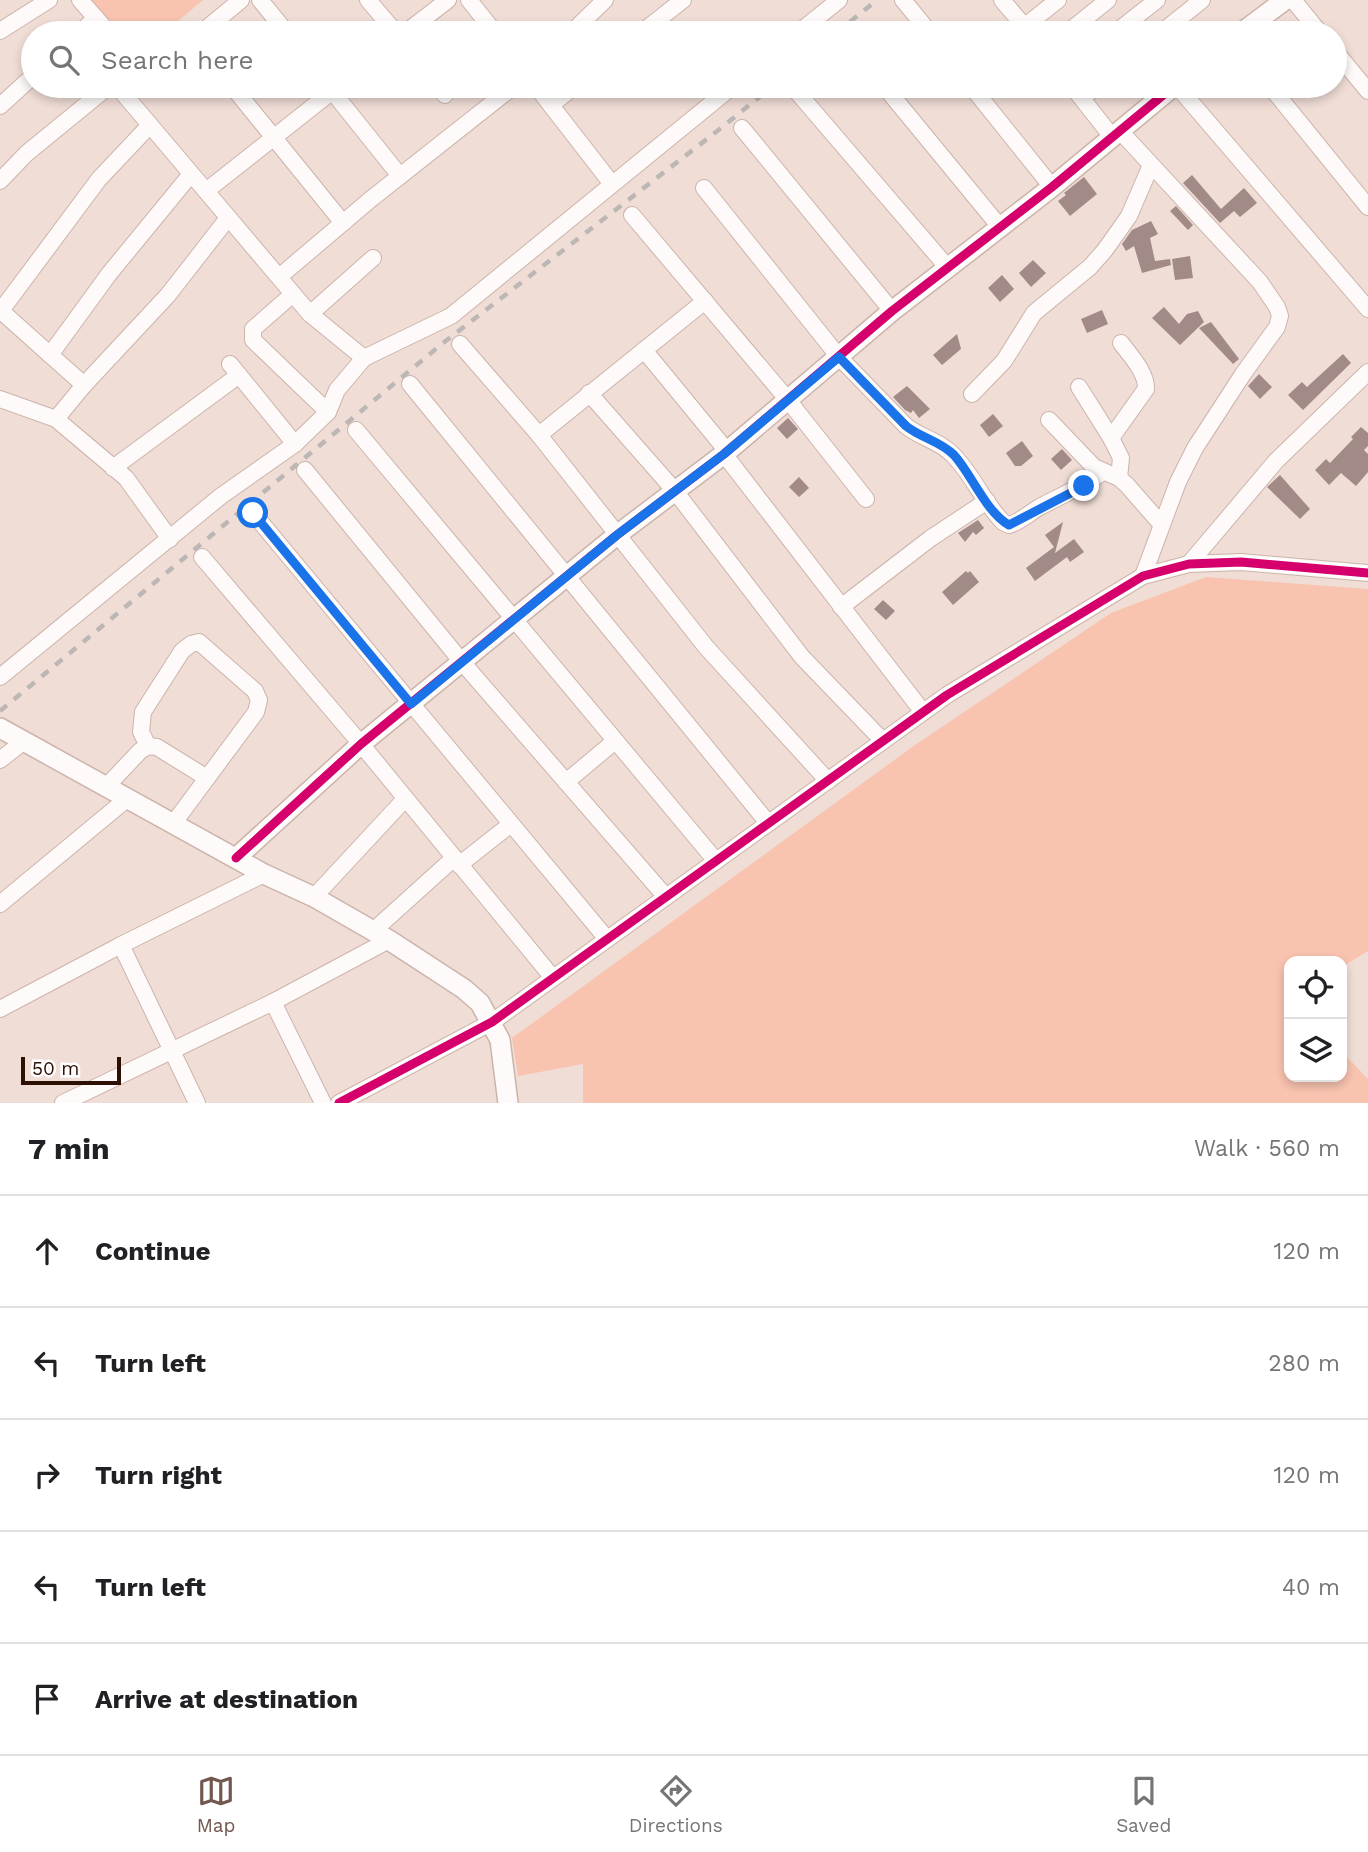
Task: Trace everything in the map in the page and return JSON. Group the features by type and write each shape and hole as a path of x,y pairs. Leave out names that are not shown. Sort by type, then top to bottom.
{"street":[{"path":"0,31 49,0"},
{"path":"80,0 99,21"},
{"path":"216,21 241,0"},
{"path":"260,0 277,21"},
{"path":"368,0 386,21"},
{"path":"420,21 447,0"},
{"path":"469,0 486,21"},
{"path":"583,21 605,0"},
{"path":"656,21 682,0"},
{"path":"813,21 839,0"},
{"path":"903,0 920,21"},
{"path":"1036,21 1058,0"},
{"path":"1082,21 1108,0"},
{"path":"1130,21 1157,0"},
{"path":"1176,21 1202,0"},
{"path":"1257,21 1285,0"},
{"path":"1293,0 1310,21"},
{"path":"1007,2 1021,21"},
{"path":"93,21 96,18"},
{"path":"1347,66 1368,91"},
{"path":"0,106 21,87"},
{"path":"0,181 27,153 93,98"},
{"path":"133,98 150,125 310,314 364,358"},
{"path":"242,98 343,223"},
{"path":"206,191 320,98"},
{"path":"341,98 400,176"},
{"path":"279,277 499,98"},
{"path":"545,98 612,184"},
{"path":"551,105 560,98"},
{"path":"0,677 221,496 295,444 328,412 337,390 364,358 451,316 718,98"},
{"path":"802,98 948,268"},
{"path":"894,98 1000,228"},
{"path":"981,98 1052,187"},
{"path":"1082,98 1116,135 1151,164 1260,282 1280,316 1277,327 1195,448 1178,482 1143,576"},
{"path":"236,858 361,744 617,535 726,452 892,311 1161,98"},
{"path":"1186,98 1368,309"},
{"path":"1280,98 1368,207"},
{"path":"84,385 1,312 99,179 150,125"},
{"path":"742,128 892,311"},
{"path":"972,394 994,373 1034,313 1090,267 1105,250 1129,216 1151,164"},
{"path":"50,355 110,274 191,174"},
{"path":"704,188 839,357 906,426 940,444 953,455 998,517 1009,525 1045,505 1111,475 1121,458 1079,387"},
{"path":"632,215 788,400 866,499"},
{"path":"56,419 168,295 228,218"},
{"path":"310,314 373,258"},
{"path":"293,294 253,329 253,340 328,412"},
{"path":"539,435 705,301"},
{"path":"1111,438 1146,389 1143,375 1121,343"},
{"path":"460,344 539,435 706,647 828,781"},
{"path":"643,350 726,452 923,712"},
{"path":"113,468 234,370 295,444"},
{"path":"1189,564 1276,461 1368,372"},
{"path":"410,384 768,823"},
{"path":"589,394 675,491 802,657 883,741"},
{"path":"0,399 56,419 126,478 170,539"},
{"path":"1049,420 1094,467 1111,475 1161,524"},
{"path":"356,430 716,861"},
{"path":"305,470 462,662 666,897"},
{"path":"841,607 931,538 987,501"},
{"path":"253,513 607,939"},
{"path":"202,557 361,744 552,978"},
{"path":"339,1103 492,1022 947,695 1143,576 1189,564 1241,562 1368,573"},
{"path":"148,746 141,732 143,712 182,650 191,644 198,642 255,691 259,700 256,712 173,824"},
{"path":"0,728 264,874 314,897 464,989 480,1003 500,1040 508,1103"},
{"path":"566,782 615,741"},
{"path":"0,760 23,742"},
{"path":"107,786 148,746 157,747 207,778"},
{"path":"0,904 128,798"},
{"path":"314,897 405,799"},
{"path":"63,1103 273,1002 381,936 456,861 511,824"},
{"path":"0,1009 264,874"},
{"path":"121,945 197,1103"},
{"path":"273,1002 323,1103"}],"shaded area":[{"path":"90,0 203,0 178,21 110,21"},
{"path":"1206,577 1368,589 1368,951 1347,964 1347,956 1284,956 1284,1082 1347,1082 1347,1057 1368,1079 1368,1103 583,1103 583,1064 518,1076 512,1038 915,745 1111,613"}],"building":[{"path":"1192,175 1221,209 1244,188 1257,203 1240,217 1234,211 1220,223 1183,183"},
{"path":"1084,177 1097,194 1070,216 1058,201"},
{"path":"1176,206 1193,225 1188,230 1170,211"},
{"path":"1151,221 1158,234 1150,238 1155,261 1170,259 1171,265 1142,273 1134,246 1126,251 1122,244 1132,230"},
{"path":"1190,256 1193,278 1175,280 1172,259"},
{"path":"1033,260 1046,273 1031,287 1019,273"},
{"path":"1002,275 1014,289 1000,302 988,288"},
{"path":"1164,307 1179,324 1187,314 1198,311 1204,322 1180,345 1152,318"},
{"path":"1102,310 1108,324 1087,333 1081,319"},
{"path":"1211,322 1239,359 1233,364 1199,328"},
{"path":"957,334 961,349 942,365 933,355"},
{"path":"1343,354 1351,363 1303,410 1288,395 1302,382 1307,387"},
{"path":"1259,374 1272,387 1260,399 1248,386"},
{"path":"907,386 930,409 919,418 913,410 911,413 905,410 893,397"},
{"path":"993,414 1003,426 989,437 980,425"},
{"path":"788,418 798,429 787,439 777,428"},
{"path":"1361,427 1368,433 1368,446 1364,450 1368,454 1368,472 1356,486 1341,473 1329,485 1315,470 1326,459 1330,463"},
{"path":"1022,441 1033,456 1021,466 1015,466 1006,453"},
{"path":"1062,449 1072,460 1061,470 1051,459"},
{"path":"1280,475 1310,509 1300,519 1267,487"},
{"path":"799,477 809,488 799,497 789,487"},
{"path":"978,520 984,528 976,535 973,532 965,542 958,533"},
{"path":"1063,522 1055,553 1074,539 1084,552 1070,562 1067,557 1035,581 1026,568 1054,547 1045,535"},
{"path":"966,571 970,571 979,582 953,605 942,592"},
{"path":"883,600 895,611 886,620 874,609"}],"railway":[{"path":"851,21 877,0"},
{"path":"0,711 443,343 758,98"}],"cycle path":[{"path":"236,858 361,744 617,535 724,454 892,311 1052,187 1160,98"},
{"path":"339,1103 492,1022 947,695 1143,576 1189,564 1241,562 1368,573"}],"route":[{"path":"253,513 411,704 617,535 724,454 839,357 906,426 940,444 953,455 1003,522 1009,525 1016,523 1034,510 1084,486"}]}
